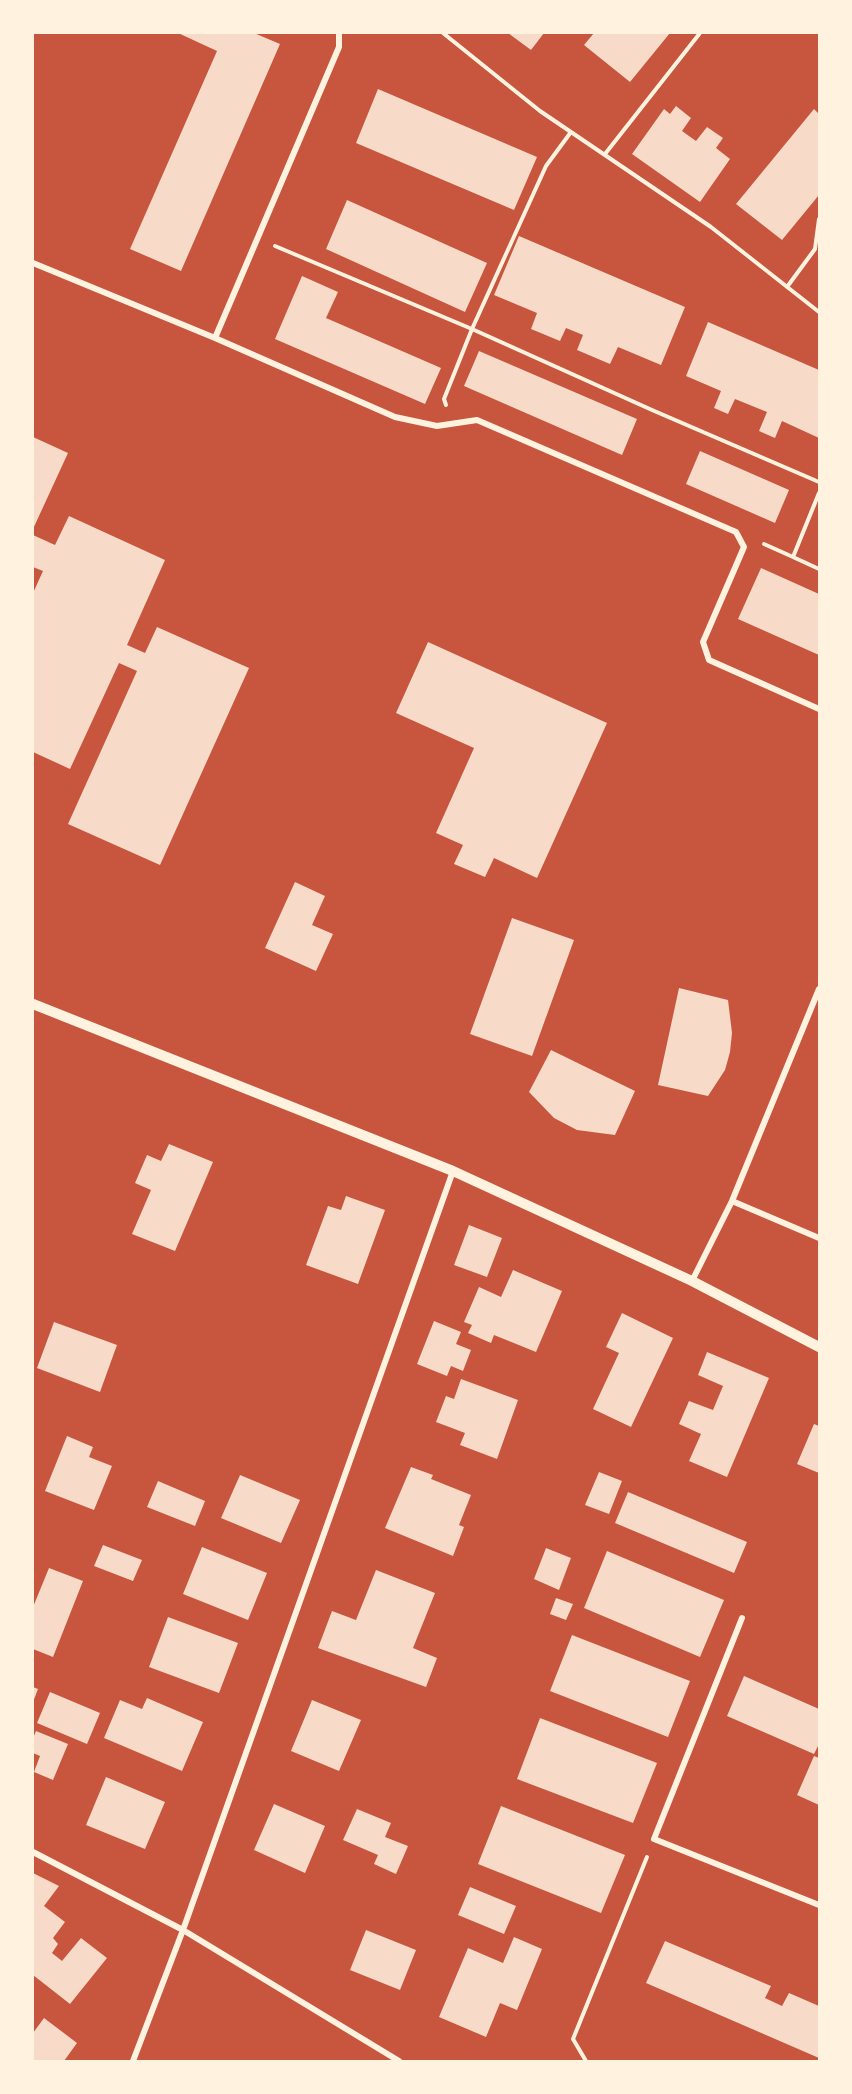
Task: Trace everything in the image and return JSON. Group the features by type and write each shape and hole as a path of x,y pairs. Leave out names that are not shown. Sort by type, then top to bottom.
{"street":[{"path":"215,338 339,47 339,33"},
{"path":"33,263 215,338 395,417 437,426 477,420 736,532 744,547 703,642 709,660 819,709"},
{"path":"692,1281 732,1201 819,989"},
{"path":"33,1004 453,1172 692,1281 819,1347"},
{"path":"133,2061 183,1930 453,1172"},
{"path":"732,1201 819,1238"},
{"path":"742,1618 654,1839 819,1905"},
{"path":"33,1852 183,1930 399,2061"}],"path":[{"path":"443,33 540,111 711,227 819,312"},
{"path":"605,154 700,33"},
{"path":"451,423 444,399 472,328 546,166 571,132"},
{"path":"788,287 815,249 819,219"},
{"path":"258,239 472,328 652,410 819,482"},
{"path":"819,494 793,557 819,569"},
{"path":"586,2061 573,2039 654,1839"}],"building":[{"path":"178,33 254,33 280,44 181,271 130,249 217,51"},
{"path":"508,33 544,33 531,50"},
{"path":"594,33 670,33 630,82 584,45"},
{"path":"378,89 537,157 514,210 356,143"},
{"path":"676,106 691,118 682,131 696,141 707,127 723,138 716,148 730,159 700,202 632,154 664,109 670,114"},
{"path":"814,109 819,114 819,195 782,240 736,204"},
{"path":"347,200 487,263 465,312 326,249"},
{"path":"519,236 685,307 661,365 618,347 610,364 577,350 583,335 566,328 560,341 531,329 537,313 494,295"},
{"path":"302,276 338,292 326,318 441,368 425,404 275,339"},
{"path":"708,322 819,370 819,438 782,421 775,438 759,431 767,412 735,399 728,414 714,408 721,391 686,376"},
{"path":"479,351 637,419 622,455 464,386"},
{"path":"33,437 68,453 33,529"},
{"path":"700,451 789,490 775,523 686,484"},
{"path":"69,516 165,560 127,645 145,653 157,627 249,668 160,865 68,824 137,671 119,663 70,769 33,752 33,593 43,571 33,567 33,535 55,545"},
{"path":"761,568 819,594 819,655 738,619"},
{"path":"428,642 607,723 537,878 494,858 485,877 454,864 463,845 436,833 474,748 396,713"},
{"path":"295,882 325,896 312,925 333,934 316,971 265,948"},
{"path":"512,918 574,940 532,1056 470,1034"},
{"path":"679,988 728,1000 732,1033 730,1052 725,1070 708,1096 658,1085"},
{"path":"551,1050 635,1091 615,1135 577,1130 554,1118 529,1092"},
{"path":"169,1144 213,1162 175,1251 132,1234 151,1190 135,1183 147,1155 161,1161"},
{"path":"346,1196 385,1210 358,1284 306,1265 328,1206 341,1210"},
{"path":"469,1225 502,1238 487,1277 454,1265"},
{"path":"513,1270 562,1291 536,1352 494,1335 491,1343 468,1333 472,1325 464,1322 479,1287 501,1297"},
{"path":"622,1313 673,1338 631,1427 593,1409 619,1353 606,1347"},
{"path":"434,1321 461,1332 456,1344 471,1350 463,1371 451,1366 447,1376 417,1364"},
{"path":"54,1322 117,1345 100,1392 37,1368"},
{"path":"707,1352 769,1378 727,1477 689,1461 701,1434 679,1424 689,1401 713,1410 723,1386 698,1375"},
{"path":"461,1379 518,1400 497,1459 460,1445 465,1433 436,1422 446,1396 454,1399"},
{"path":"814,1424 819,1426 819,1473 797,1464"},
{"path":"67,1436 93,1447 89,1457 112,1466 94,1510 45,1491"},
{"path":"411,1467 433,1475 431,1479 471,1495 459,1525 464,1527 453,1556 385,1528"},
{"path":"599,1472 622,1481 609,1514 585,1505"},
{"path":"240,1475 300,1500 281,1543 221,1518"},
{"path":"158,1481 205,1501 195,1526 147,1507"},
{"path":"628,1492 747,1542 734,1573 615,1523"},
{"path":"103,1545 142,1560 133,1581 94,1566"},
{"path":"202,1547 267,1573 248,1620 183,1594"},
{"path":"546,1548 571,1558 559,1590 534,1579"},
{"path":"607,1551 724,1600 700,1657 584,1608"},
{"path":"49,1568 83,1581 53,1657 33,1649 33,1607"},
{"path":"376,1570 435,1593 413,1648 437,1658 426,1687 318,1648 332,1611 356,1620"},
{"path":"556,1598 573,1604 566,1620 550,1614"},
{"path":"168,1617 238,1643 219,1693 149,1667"},
{"path":"572,1635 690,1681 668,1737 550,1691"},
{"path":"744,1676 819,1709 819,1744 814,1754 727,1716"},
{"path":"33,1687 38,1689 33,1702"},
{"path":"50,1692 100,1713 87,1744 37,1723"},
{"path":"147,1698 203,1722 182,1771 104,1738 120,1700 142,1709"},
{"path":"312,1700 361,1720 339,1771 291,1751"},
{"path":"540,1718 657,1763 633,1823 517,1779"},
{"path":"36,1731 68,1744 53,1780 34,1772 40,1756 33,1753 33,1738"},
{"path":"814,1756 819,1758 819,1805 797,1795"},
{"path":"106,1777 165,1802 145,1849 86,1825"},
{"path":"274,1804 325,1826 305,1873 254,1850"},
{"path":"501,1806 625,1855 601,1913 478,1864"},
{"path":"357,1809 391,1823 385,1837 408,1846 396,1874 374,1864 378,1855 343,1840"},
{"path":"33,1873 59,1886 44,1906 65,1922 53,1938 58,1944 52,1953 62,1961 81,1938 107,1958 70,2004 33,1975"},
{"path":"470,1887 516,1906 504,1934 458,1915"},
{"path":"366,1930 416,1950 400,1990 350,1970"},
{"path":"514,1937 542,1949 517,2010 500,2003 486,2037 439,2017 468,1948 503,1963"},
{"path":"665,1941 771,1986 765,1998 782,2006 789,1993 819,2006 819,2058 646,1983"},
{"path":"44,2018 77,2043 64,2061 33,2061 33,2033"}]}
